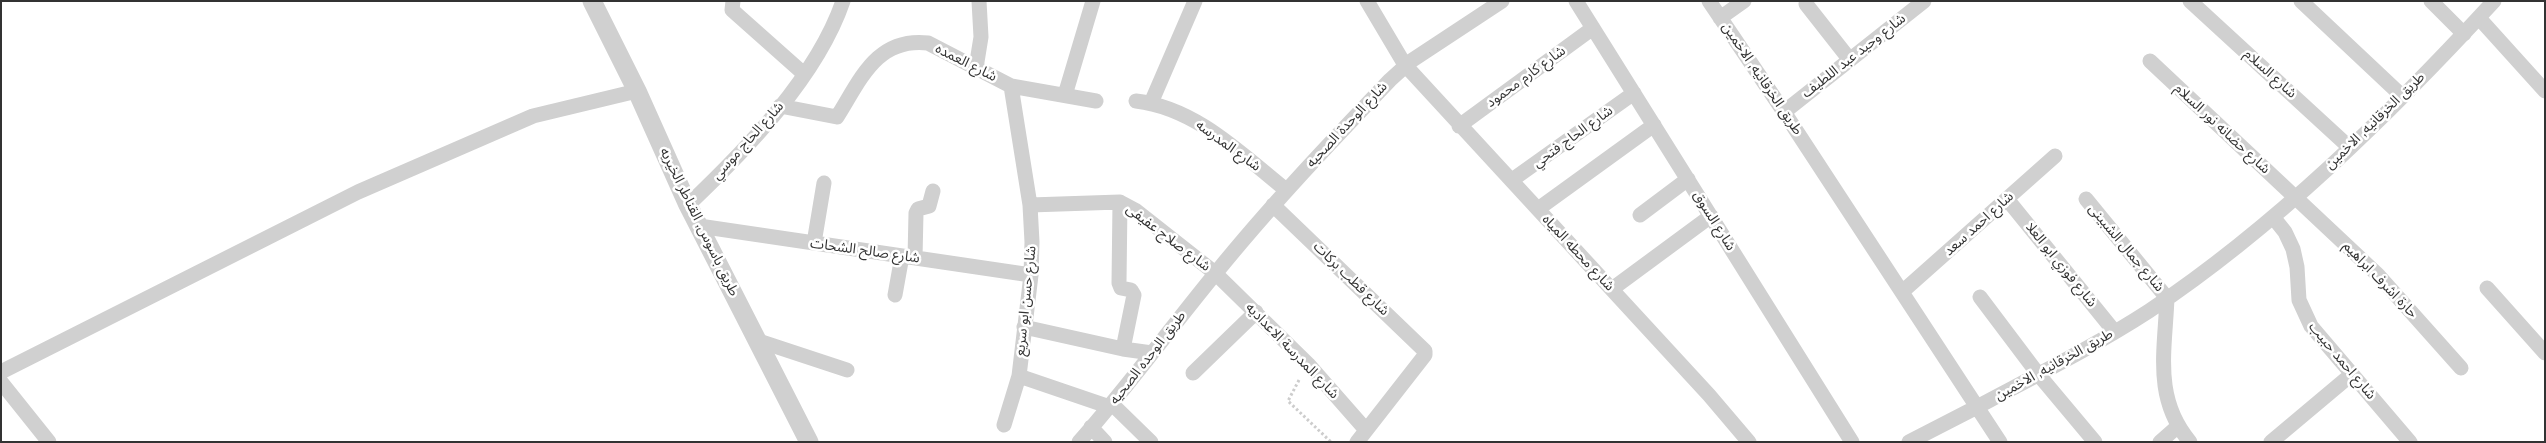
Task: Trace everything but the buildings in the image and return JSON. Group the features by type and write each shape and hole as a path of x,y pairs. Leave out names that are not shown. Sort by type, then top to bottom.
{"street":[{"name":"شارع الحاج موسي","path":"688,205 752,141 780,106 832,32 843,1"},
{"path":"976,68 981,37 979,1"},
{"path":"1065,95 1093,1"},
{"name":"شارع المدرسه","path":"1195,1 1144,102 1174,109 1209,129 1286,190"},
{"name":"شارع الوحدة الصحيه","path":"1215,273 1286,190 1405,65 1502,1"},
{"name":"شارع السوق","path":"1576,1 1852,442"},
{"name":"طريق الخرقانيه, الاخمين","path":"1709,1 1977,407 2114,331 2167,298 2229,253 2273,217 2402,96 2494,1"},
{"path":"1720,18 1744,1"},
{"name":"شارع وحيد عبد اللطيف","path":"1784,112 1924,1"},
{"name":"شارع السلام","path":"2190,1 2349,146"},
{"path":"2301,1 2402,96"},
{"path":"2431,1 2464,34"},
{"name":"طريق باسوس, القناطر الخيريه","path":"594,2 638,91 698,226 756,340 811,441"},
{"path":"732,4 804,74"},
{"name":"شارع محطه المياه","path":"1373,4 1405,65 1459,126 1512,180 1612,289 1749,442"},
{"path":"1806,4 1850,60"},
{"path":"2479,18 2545,91"},
{"name":"شارع كارم محمود","path":"1459,126 1593,28"},
{"name":"شارع العمده","path":"780,106 837,117 871,63 892,49 914,42 928,44 1011,86 1096,102"},
{"name":"شارع حضانه نور السلام","path":"2150,61 2295,197"},
{"name":"شارع حسن ابو سريع","path":"1004,424 1019,376 1031,275 1030,205 1011,86"},
{"path":"1,372 358,192 533,116 638,91"},
{"name":"شارع الحاج فتحي","path":"1512,180 1634,93"},
{"path":"1538,209 1654,126"},
{"name":"شارع احمد سعد","path":"1902,292 2055,156"},
{"path":"1640,215 1688,179"},
{"path":"814,243 824,183"},
{"path":"895,295 909,257 916,213 918,209 930,206 933,191"},
{"name":"حارة اشرف ابراهيم","path":"2295,197 2378,275 2461,368"},
{"name":"شارع فوزي ابو العلا","path":"2007,199 2114,331"},
{"name":"شارع جمال الشبينى","path":"2086,199 2167,298"},
{"path":"1120,202 1119,283 1121,288 1131,290 1134,295 1123,349"},
{"name":"شارع صلاح عفيفى","path":"1030,205 1120,202 1135,210 1215,273"},
{"name":"شارع قطب بركات","path":"1273,205 1422,347 1425,355 1366,430"},
{"path":"1612,289 1712,216"},
{"name":"شارع احمد حبيب","path":"2273,217 2285,232 2293,249 2297,267 2299,300 2303,314 2311,326 2410,442"},
{"name":"شارع صالح الشحات","path":"698,226 1031,275"},
{"name":"شارع المدرسة الاعداديه","path":"1215,273 1308,364 1366,430"},
{"name":"طريق الوحده الصحيه","path":"1079,442 1111,406 1215,273"},
{"path":"2487,288 2545,353"},
{"path":"1980,297 2038,374 2095,442"},
{"path":"2167,298 2165,390 2169,409 2177,427 2190,442"},
{"path":"1193,373 1256,312"},
{"path":"1024,327 1123,349 1152,353"},
{"path":"756,340 847,370"},
{"path":"2271,442 2352,374"},
{"path":"1019,376 1111,406 1151,442"},
{"path":"1,382 49,442"},
{"path":"1909,442 1977,407 2000,442"},
{"path":"2160,442 2177,427"},
{"path":"1092,428 1105,442"},
{"path":"1357,442 1366,430"}],"path":[{"path":"1288,399 1290,404 1331,442"}]}
